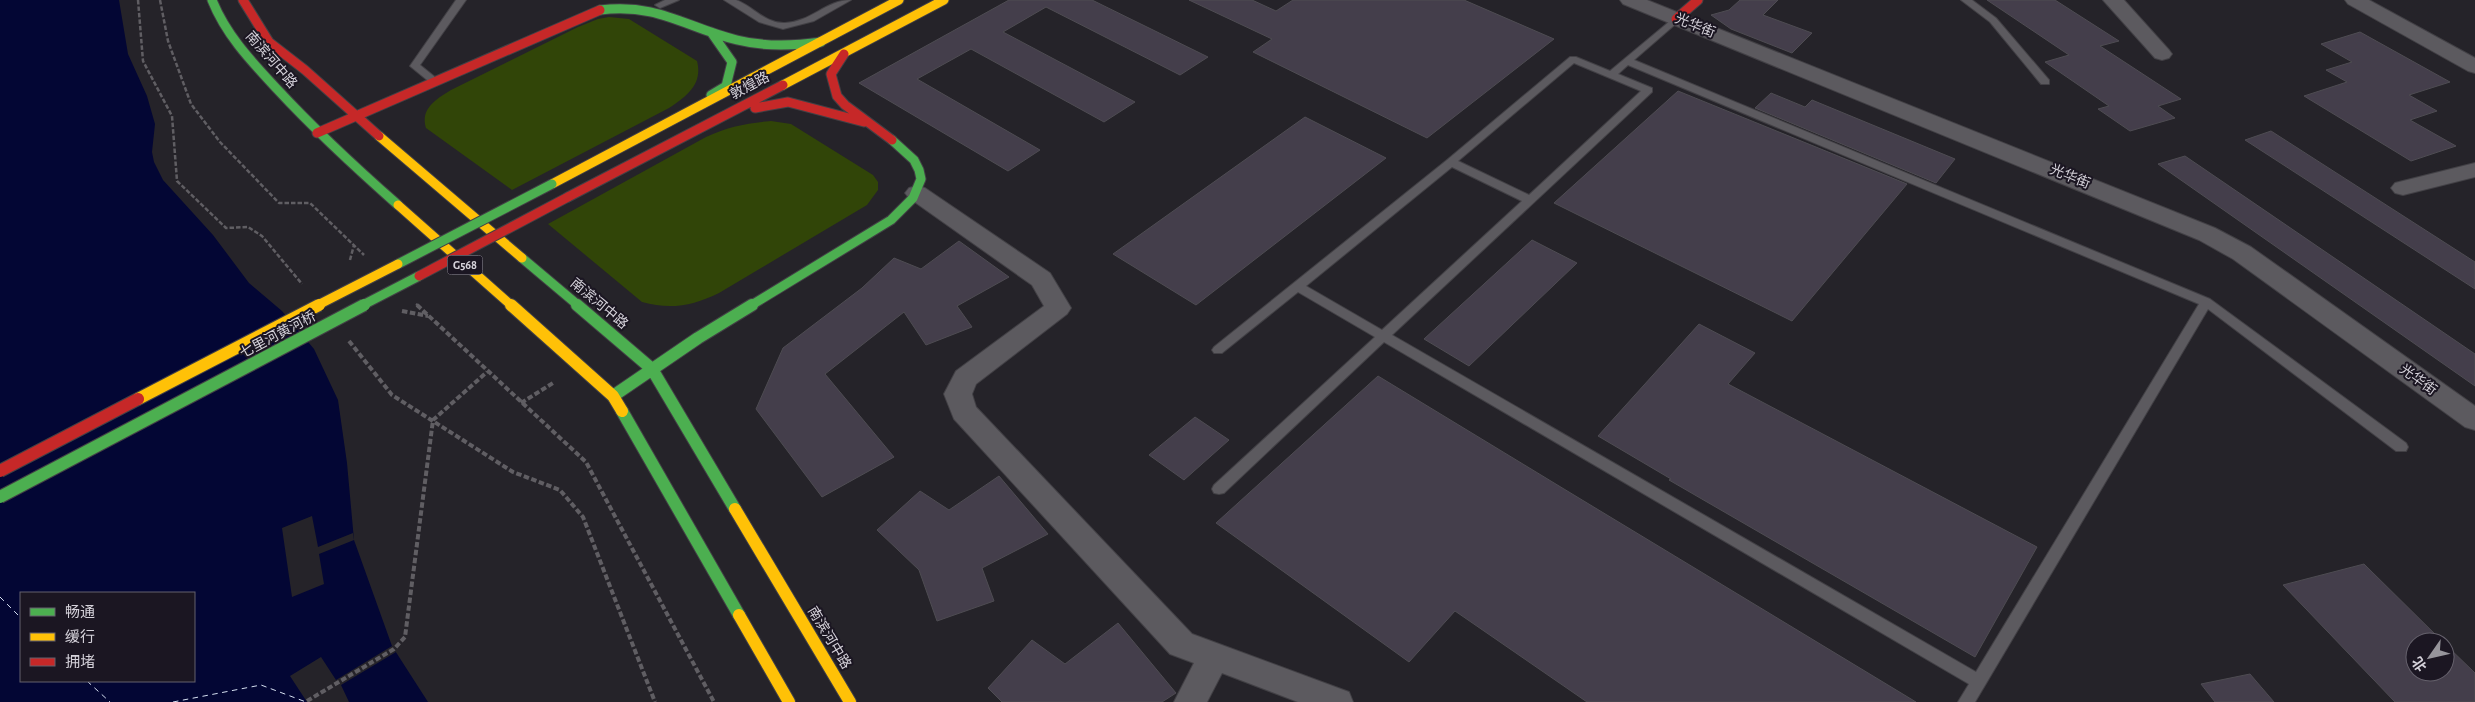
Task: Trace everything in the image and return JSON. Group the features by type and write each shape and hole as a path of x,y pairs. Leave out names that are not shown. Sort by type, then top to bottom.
{"main road":[{"name":"南滨河中路","path":"212,0 217,14 242,52 317,133 613,396 789,702"},
{"name":"南滨河中路","path":"242,0 269,42 305,70 356,117 652,369 850,702"},
{"name":"敦煌路","path":"552,184 899,0"},
{"name":"敦煌路","path":"568,197 944,0"},
{"path":"1676,19 1698,0"},
{"path":"317,133 578,18 612,5 640,2 660,5 711,32 759,47 800,46 821,42"},
{"path":"685,112 726,86 732,62 711,32"},
{"path":"613,396 698,338 891,220 908,206 916,193 920,176 919,165 906,152 865,122 837,95 831,74 844,54"},
{"path":"719,119 759,106 788,102 865,122"},
{"name":"七里河黄河桥","path":"0,471 552,184"},
{"name":"七里河黄河桥","path":"0,497 568,197"}],"street":[{"name":"光华街","path":"1630,0 2207,234 2242,254 2475,420"},
{"path":"2113,0 2149,42 2162,54"},
{"path":"2355,0 2475,67"},
{"path":"2403,188 2475,170"},
{"path":"916,193 1041,278 1058,308 965,378 958,394 964,412 1181,644 1337,702"},
{"path":"1190,702 1214,656"}],"lane":[{"path":"436,82 415,66 461,0"},
{"path":"660,5 674,0"},
{"path":"729,0 773,25 782,26 806,21 846,0"},
{"path":"1966,0 1993,20 2044,82"},
{"path":"1611,75 1676,19"},
{"path":"1218,350 1451,162 1573,59 1648,90 1219,489"},
{"path":"1627,61 2206,302 2401,447"},
{"path":"1451,162 1530,200"},
{"path":"1297,286 1978,681"},
{"path":"1966,702 2206,302"}],"path":[{"path":"138,0 143,61 172,116 177,181 226,228 248,227 262,236 308,292"},
{"path":"160,0 168,41 191,104 220,142 279,203 310,203 368,258"},
{"path":"350,260 354,245"},
{"path":"415,303 487,372 586,462 714,702"},
{"path":"395,310 429,316"},
{"path":"344,336 392,395 514,472 560,490 584,517 655,702"},
{"path":"307,701 394,649 405,637 433,420 487,372"},
{"path":"521,403 553,383"}],"green space":[{"path":"609,17 629,19 697,61 698,76 692,89 669,108 512,190 426,128 425,115 427,110 435,101 451,90 578,27"},
{"path":"771,121 791,124 873,175 878,182 878,190 867,205 719,293 691,304 662,306 642,302 548,224 706,137 737,126"}],"shaded area":[{"path":"0,0 119,0 128,54 147,96 155,124 152,152 154,162 163,180 213,235 249,283 282,311 314,349 338,400 347,463 354,540 392,646 428,702 0,702"}],"pier":[{"path":"312,516 318,547 353,533 354,540 319,554 324,584 292,597 282,528"},
{"path":"392,646 396,652 341,685 349,702 307,702 290,676 321,657 336,680"}],"building":[{"path":"1009,0 1092,0 1208,57 1180,75 1046,7 1003,32 1135,102 1104,122 971,49 917,79 1040,150 1008,171 859,83"},
{"path":"1189,0 1252,0 1276,11 1293,0 1464,0 1554,39 1427,138 1253,52 1272,39"},
{"path":"1740,0 1778,0 1763,15 1812,33 1792,53 1731,29 1711,15 1729,10"},
{"path":"1987,0 2055,0 2119,41 2100,46 2181,99 2158,106 2175,118 2130,131 2098,109 2109,106 2045,62 2069,55"},
{"path":"2360,32 2450,82 2409,95 2437,111 2410,120 2456,146 2411,161 2304,96 2347,82 2326,70 2352,62 2321,44"},
{"path":"1678,91 1907,184 1792,321 1554,203"},
{"path":"1771,93 1805,107 1812,100 1955,159 1936,183 1755,108"},
{"path":"1305,117 1386,158 1196,305 1113,254"},
{"path":"2271,131 2475,262 2475,289 2245,140"},
{"path":"2185,156 2475,354 2475,386 2158,164"},
{"path":"1532,240 1577,263 1469,366 1424,339"},
{"path":"959,241 1009,277 957,306 972,327 926,345 904,312 825,374 894,457 822,497 756,409 783,348 862,288 894,258 921,269"},
{"path":"1699,324 1755,353 1728,384 2037,547 1975,657 1669,480 1671,479 1598,436"},
{"path":"1378,376 1916,702 1587,702 1455,611 1409,662 1216,523"},
{"path":"1195,417 1229,440 1184,480 1149,455"},
{"path":"999,476 1048,534 982,568 994,601 937,621 919,570 877,530 920,491 949,510"},
{"path":"2364,564 2433,632 2405,632 2405,682 2455,682 2455,654 2475,673 2475,702 2395,702 2283,585"},
{"path":"1118,623 1176,693 1162,702 1002,702 988,688 1032,640 1065,664"},
{"path":"2250,674 2274,702 2215,702 2201,684"}],"ferry route":[{"path":"0,597 20,617"},
{"path":"88,682 110,702"},
{"path":"173,702 261,685 306,702"}],"traffic: fast":[{"path":"212,0 223,24 238,46 256,66 319,133 398,205"},
{"path":"600,10 619,8 651,10 726,37 750,43 797,45 821,42"},
{"path":"711,32 732,62 726,86 711,95"},
{"path":"613,396 698,338 891,220 903,209 913,198 921,179 914,160 892,140"},
{"path":"398,264 552,184"},
{"path":"522,258 652,369 735,509"},
{"path":"0,497 419,276"},
{"path":"622,411 739,615"}],"traffic: slow":[{"path":"552,184 899,0"},
{"path":"783,85 944,0"},
{"path":"379,136 522,258"},
{"path":"398,205 613,396 622,411"},
{"path":"138,399 398,264"},
{"path":"735,509 850,702"},
{"path":"739,615 789,702"}],"traffic: jam":[{"path":"243,0 269,42 305,70 379,136"},
{"path":"1676,19 1698,0"},
{"path":"317,133 600,10"},
{"path":"844,54 831,74 837,96 845,105 892,140"},
{"path":"568,197 783,85"},
{"path":"755,108 788,102 864,122"},
{"path":"419,276 568,197"},
{"path":"0,471 138,399"}]}
